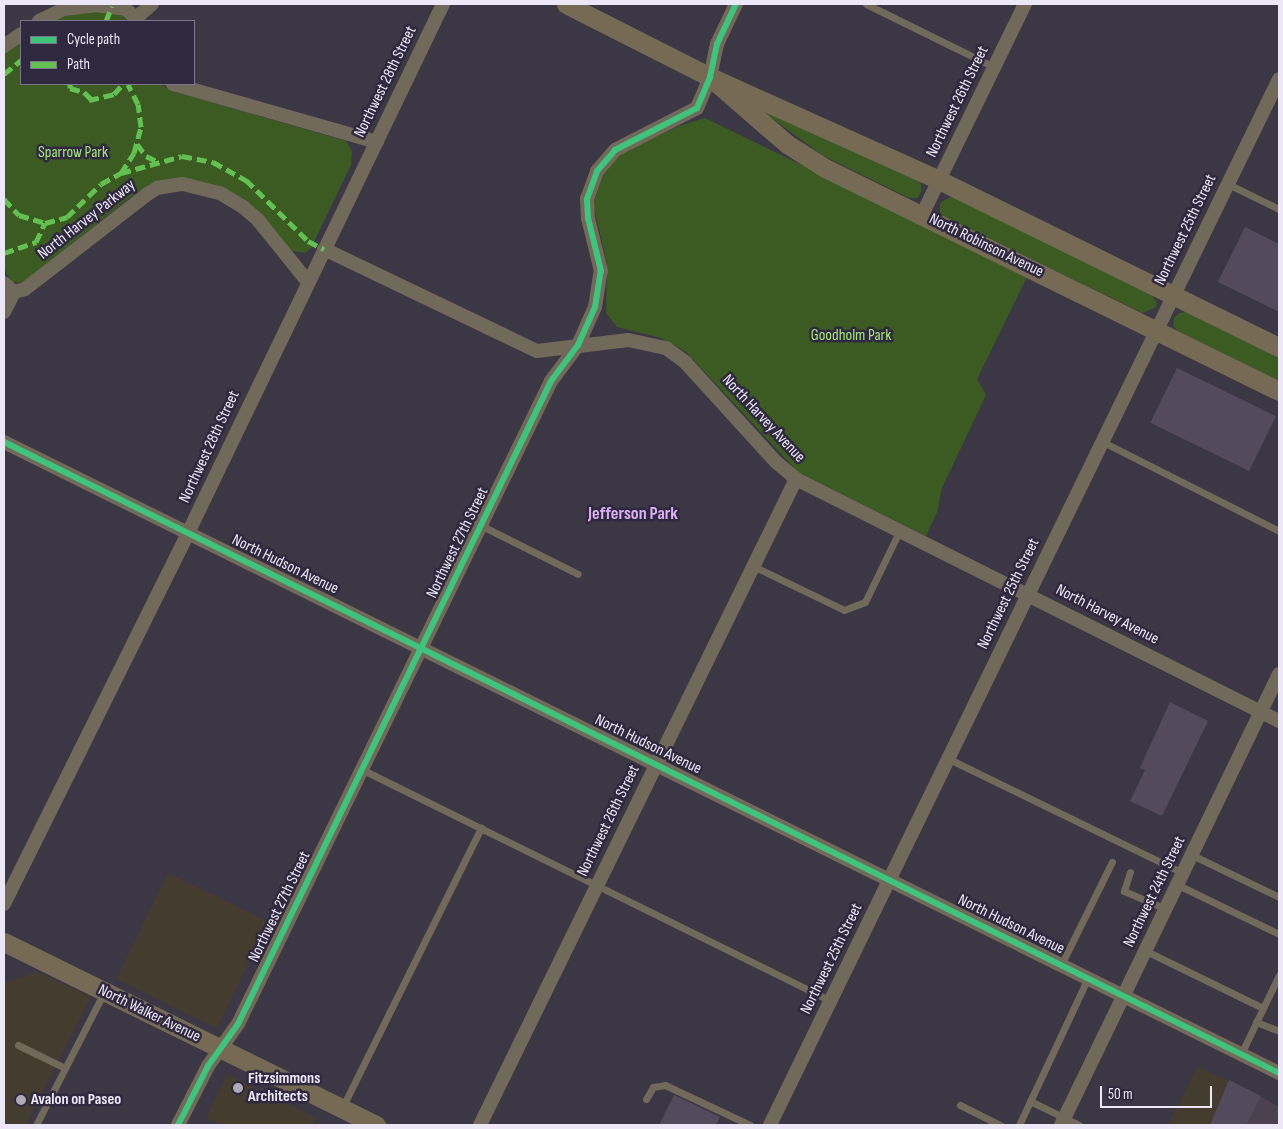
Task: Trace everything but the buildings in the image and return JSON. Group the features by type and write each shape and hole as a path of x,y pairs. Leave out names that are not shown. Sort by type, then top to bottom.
{"street":[{"path":"41,20 64,9 95,5 126,9 137,19 152,4"},
{"name":"Northwest 28th Street","path":"4,904 188,533 443,4"},
{"name":"North Robinson Avenue","path":"566,4 710,77 939,180 1279,347"},
{"name":"Northwest 27th Street","path":"178,1125 221,1049 238,1024 482,526 550,380 578,345 595,307 600,287 600,260 587,210 597,172 615,150 692,113 701,103 710,77 717,44 736,4"},
{"name":"Northwest 26th Street","path":"922,215 1025,4"},
{"path":"4,46 20,35"},
{"name":"North Robinson Avenue","path":"710,77 750,114 811,160 1279,391"},
{"name":"Northwest 25th Street","path":"770,1125 1279,79"},
{"path":"177,85 377,142"},
{"name":"North Harvey Parkway","path":"9,287 32,286 146,194 157,188 183,184 213,191 242,206 258,220 308,282"},
{"name":"North Harvey Avenue","path":"324,249 526,348 543,351 628,340 666,348 685,362 776,462 796,479 1279,721"},
{"path":"4,312 9,287"},
{"name":"North Hudson Avenue","path":"4,442 1279,1073"},
{"name":"Northwest 26th Street","path":"480,1125 796,479"},
{"name":"Northwest 24th Street","path":"1063,1122 1279,674"},
{"name":"North Walker Avenue","path":"4,942 376,1125"}],"lane":[{"path":"866,4 994,67"},
{"path":"1228,184 1279,209"},
{"path":"1102,442 1279,531"},
{"path":"482,526 578,574"},
{"path":"753,566 844,610 865,602 899,532"},
{"path":"949,759 1181,879 1279,934"},
{"path":"363,770 831,1001"},
{"path":"342,1109 481,828"},
{"path":"1192,855 1279,897"},
{"path":"1061,965 1112,862"},
{"path":"1130,872 1124,890 1166,909"},
{"path":"1146,951 1263,1008"},
{"path":"1241,1054 1279,975"},
{"path":"1019,1125 1088,978"},
{"path":"36,1125 104,991"},
{"path":"1256,1022 1279,1031"},
{"path":"18,1045 65,1068"},
{"path":"646,1099 653,1088 665,1085 750,1125"},
{"path":"1030,1101 1063,1122 1079,1125"},
{"path":"960,1106 1000,1125"}],"shaded area":[{"path":"168,873 269,922 217,1028 116,979"},
{"path":"37,972 91,997 26,1125 4,1125 4,983"},
{"path":"1198,1066 1260,1096 1245,1125 1168,1125"},
{"name":"Fitzsimmons Architects","path":"227,1074 316,1118 313,1125 221,1125 206,1118"},
{"path":"1260,1096 1279,1107 1279,1125 1245,1125"}],"green space":[{"path":"85,10 122,15 125,20 53,20"},
{"name":"Sparrow Park","path":"20,43 20,85 162,85 172,91 346,141 352,151 351,165 311,248 305,253 292,251 215,185 189,179 160,181 136,193 22,283 13,282 6,273 4,263 4,53"},
{"path":"758,108 916,179 921,184 921,192 917,198 909,198 822,155"},
{"name":"Goodholm Park","path":"705,118 1028,275 977,379 986,395 942,488 937,512 926,536 798,472 685,351 661,338 617,327 606,313 607,264 593,203 605,171 621,153 679,126"},
{"path":"952,196 1151,294 1157,303 1155,308 1142,313 944,216 940,213 940,203"},
{"path":"1186,312 1279,358 1279,381 1178,331 1173,326 1174,318 1179,313"}],"marked path":[{"path":"106,20 112,6"},
{"path":"4,74 20,61"},
{"path":"70,85 70,88 84,92 91,99"},
{"path":"89,100 114,94 122,85"},
{"path":"121,173 134,153 141,127 138,104 128,85"},
{"path":"137,144 146,156 159,162"},
{"path":"4,253 36,242 45,223 67,217 101,184 121,173 182,156 213,162 246,180 308,241 324,249"},
{"path":"4,199 19,215 45,223"}],"cycle path":[{"path":"178,1125 208,1066 238,1024 551,381 578,345 595,307 601,271 588,218 587,199 597,171 615,150 697,108 710,77 717,44 736,4"},
{"path":"4,442 1279,1073"}],"place":[{"name":"Fitzsimmons Architects","path":"238,1088"},
{"name":"Avalon on Paseo","path":"21,1100"}],"district":[{"name":"Jefferson Park","path":"633,514"}]}
